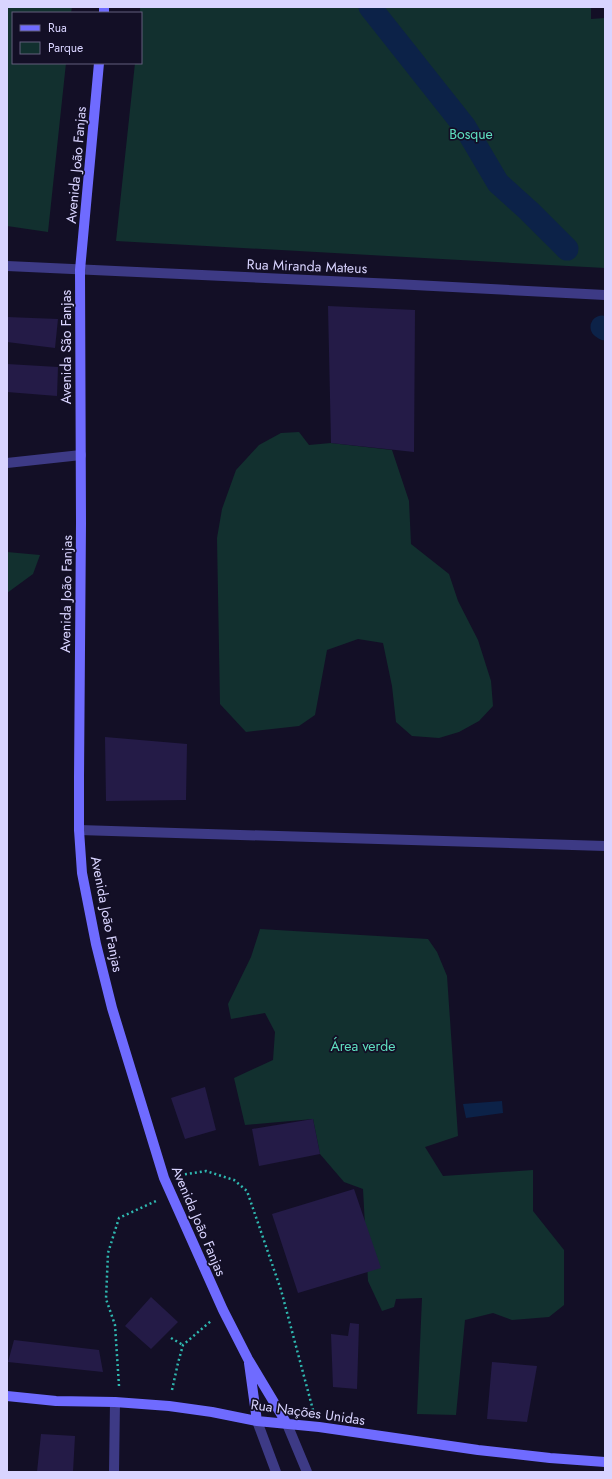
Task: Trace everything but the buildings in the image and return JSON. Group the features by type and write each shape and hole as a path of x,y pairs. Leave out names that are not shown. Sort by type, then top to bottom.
{"street":[{"name":"Avenida João Fanjas","path":"80,270 99,64"},
{"name":"Rua Miranda Mateus","path":"7,266 605,295"},
{"name":"Avenida São Fanjas","path":"80,270 81,424"},
{"name":"Avenida João Fanjas","path":"81,424 79,830 82,873 96,944 112,1008 170,1194 223,1310 248,1359 287,1424"},
{"path":"7,463 81,454"},
{"path":"79,830 605,846"},
{"name":"Avenida João Fanjas","path":"248,1359 257,1421"},
{"name":"Rua Nações Unidas","path":"7,1396 56,1401 115,1402 170,1406 212,1412 257,1421 318,1427 478,1450 605,1462"},
{"path":"114,1472 115,1402"},
{"path":"257,1421 276,1472"},
{"path":"287,1424 307,1472"}],"path":[{"path":"164,1178 206,1172 234,1180 247,1191 282,1290 318,1427"},
{"path":"115,1402 119,1384 115,1325 106,1299 108,1253 119,1218 170,1194"},
{"path":"170,1406 183,1345 223,1310"},
{"path":"171,1338 183,1345"}],"green space":[{"path":"7,7 72,7 71,12 12,12 12,64 66,64 48,232 7,226"},
{"name":"Bosque","path":"140,7 591,7 591,19 605,18 605,268 116,241 135,64 142,64 142,12 140,12"},
{"path":"299,432 309,445 331,443 392,450 409,501 411,544 449,574 458,601 478,640 491,681 493,706 479,721 459,732 439,738 412,736 396,722 392,686 383,643 358,639 327,650 315,715 299,726 246,732 220,704 217,538 222,509 236,470 259,445 281,433"},
{"path":"7,552 40,555 33,574 7,593"},
{"name":"Área verde","path":"260,929 428,939 437,952 447,976 458,1136 425,1147 443,1176 533,1170 533,1211 564,1250 564,1305 549,1317 512,1320 493,1313 465,1320 456,1415 417,1414 422,1298 396,1299 394,1307 382,1311 368,1281 363,1189 344,1182 320,1154 313,1119 245,1125 234,1078 273,1060 275,1032 265,1013 231,1019 228,1004 251,957"}],"water":[{"path":"502,1101 503,1113 466,1118 463,1104"}],"waterway":[{"path":"370,7 465,127 498,183 567,249"}]}
